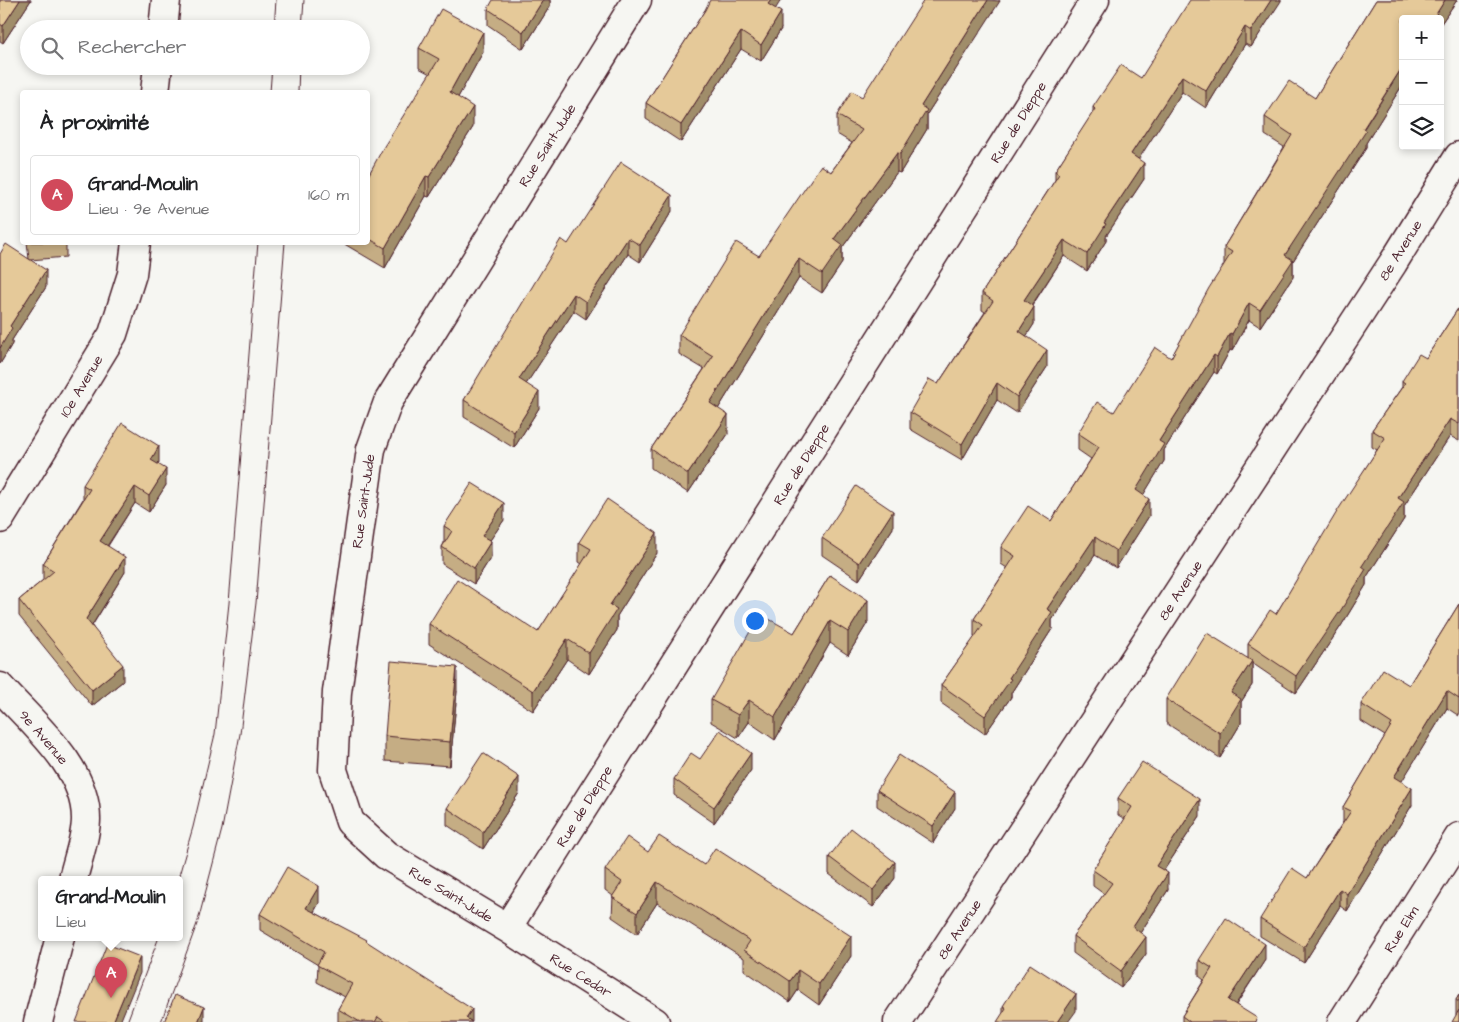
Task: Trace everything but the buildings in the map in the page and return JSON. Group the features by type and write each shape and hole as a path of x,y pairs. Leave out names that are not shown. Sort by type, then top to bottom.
{"street":[{"path":"164,20 166,0"},
{"name":"Rue Saint-Jude","path":"507,928 386,855 350,822 333,770 337,692 370,449 388,402 637,0"},
{"name":"Rue de Dieppe","path":"507,928 1095,0"},
{"path":"155,90 157,75"},
{"name":"8e Avenue","path":"898,1022 1393,263 1459,156"},
{"name":"10e Avenue","path":"0,519 113,334 132,274 136,245"},
{"name":"9e Avenue","path":"0,687 65,760 81,786 86,820 74,876"},
{"name":"Rue Elm","path":"1342,1022 1459,837"},
{"name":"Rue Cedar","path":"507,928 655,1022"},
{"path":"38,1022 59,941"}],"tram line":[{"path":"275,20 276,0"},
{"path":"303,20 304,0"},
{"path":"270,90 271,75"},
{"path":"298,90 299,75"},
{"path":"179,876 193,827 215,734 229,603 258,245"},
{"path":"161,1022 198,921 222,829 240,734 256,603 285,245"},
{"path":"127,1022 157,941"}],"place":[{"name":"Grand-Moulin","path":"111,998"}]}
